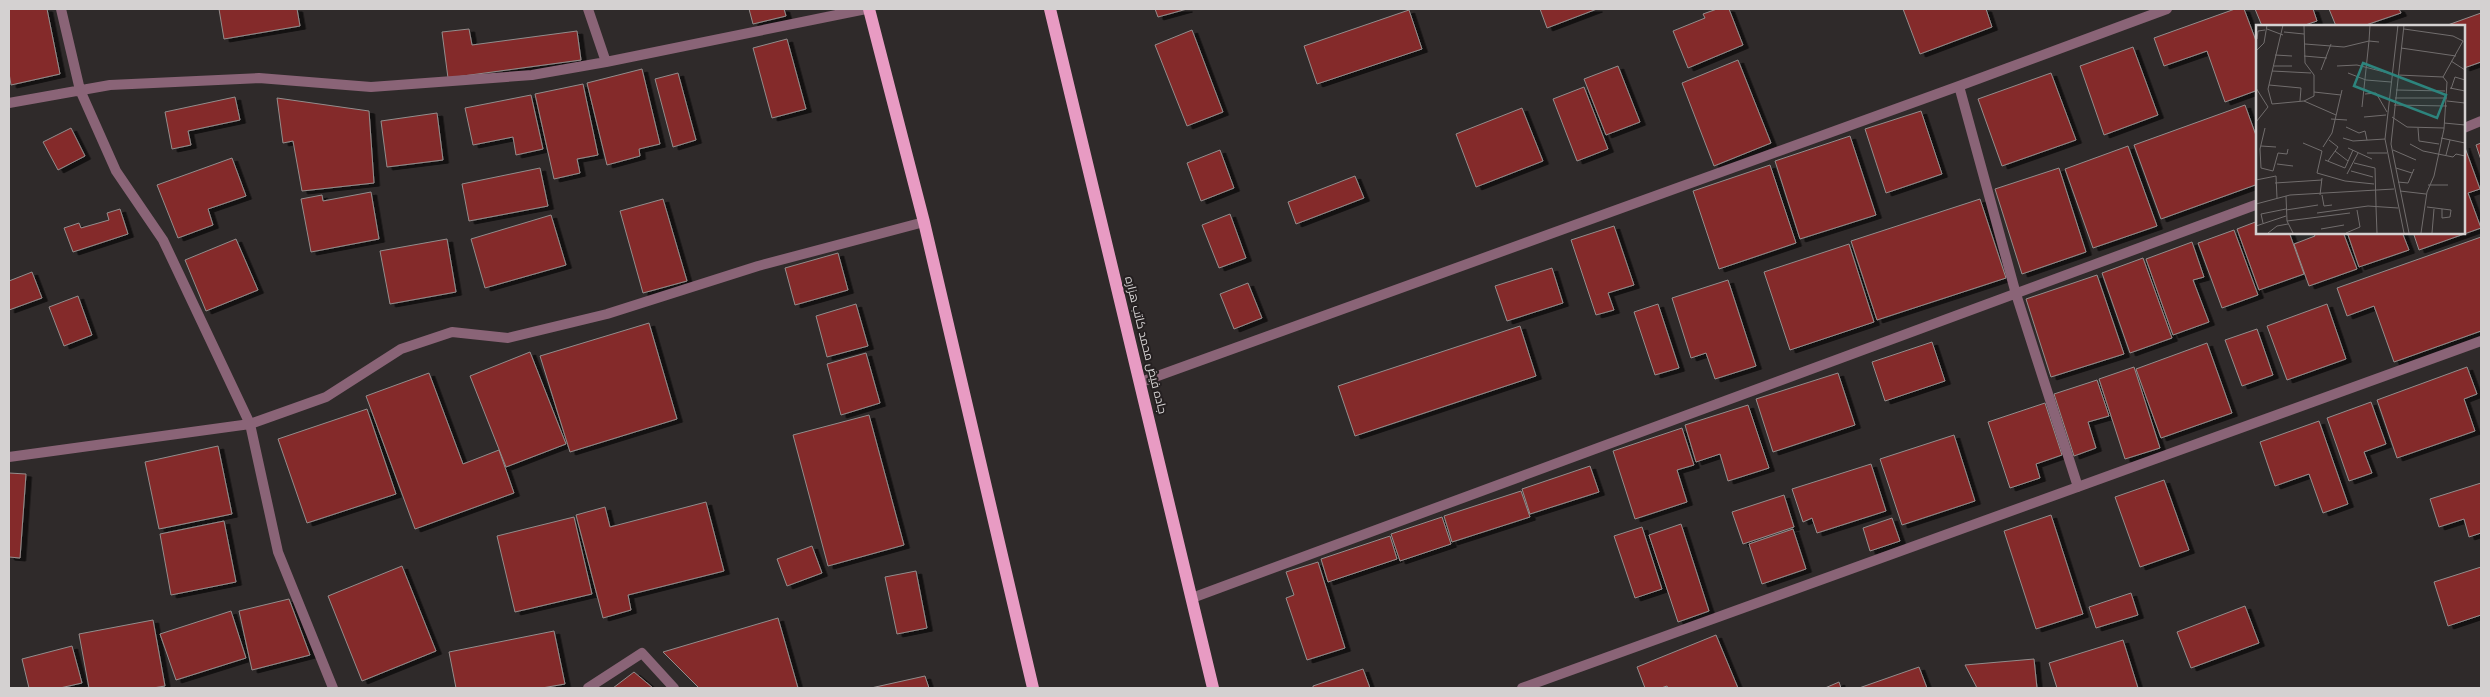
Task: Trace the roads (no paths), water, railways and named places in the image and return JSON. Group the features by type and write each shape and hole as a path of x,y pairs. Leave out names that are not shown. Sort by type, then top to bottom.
{"main road":[{"path":"867,9 924,222 1033,688"},
{"name":"جاده فیض محمد کاتب هزاره","path":"1050,9 1214,688"}],"street":[{"path":"61,9 80,90 116,171 163,240 250,424 278,552 333,688"},
{"path":"588,9 606,62"},
{"path":"9,104 110,85 259,78 371,88 532,75 606,62 867,9"},
{"path":"1141,382 2167,9"},
{"path":"1959,86 2016,294 2078,487"},
{"path":"2465,128 2481,121"},
{"path":"1192,598 2256,205"},
{"path":"9,457 250,424 326,397 401,349 452,332 508,338 607,314 758,266 924,222"},
{"path":"1522,688 2481,341"},
{"path":"588,688 642,654 674,688"}]}
